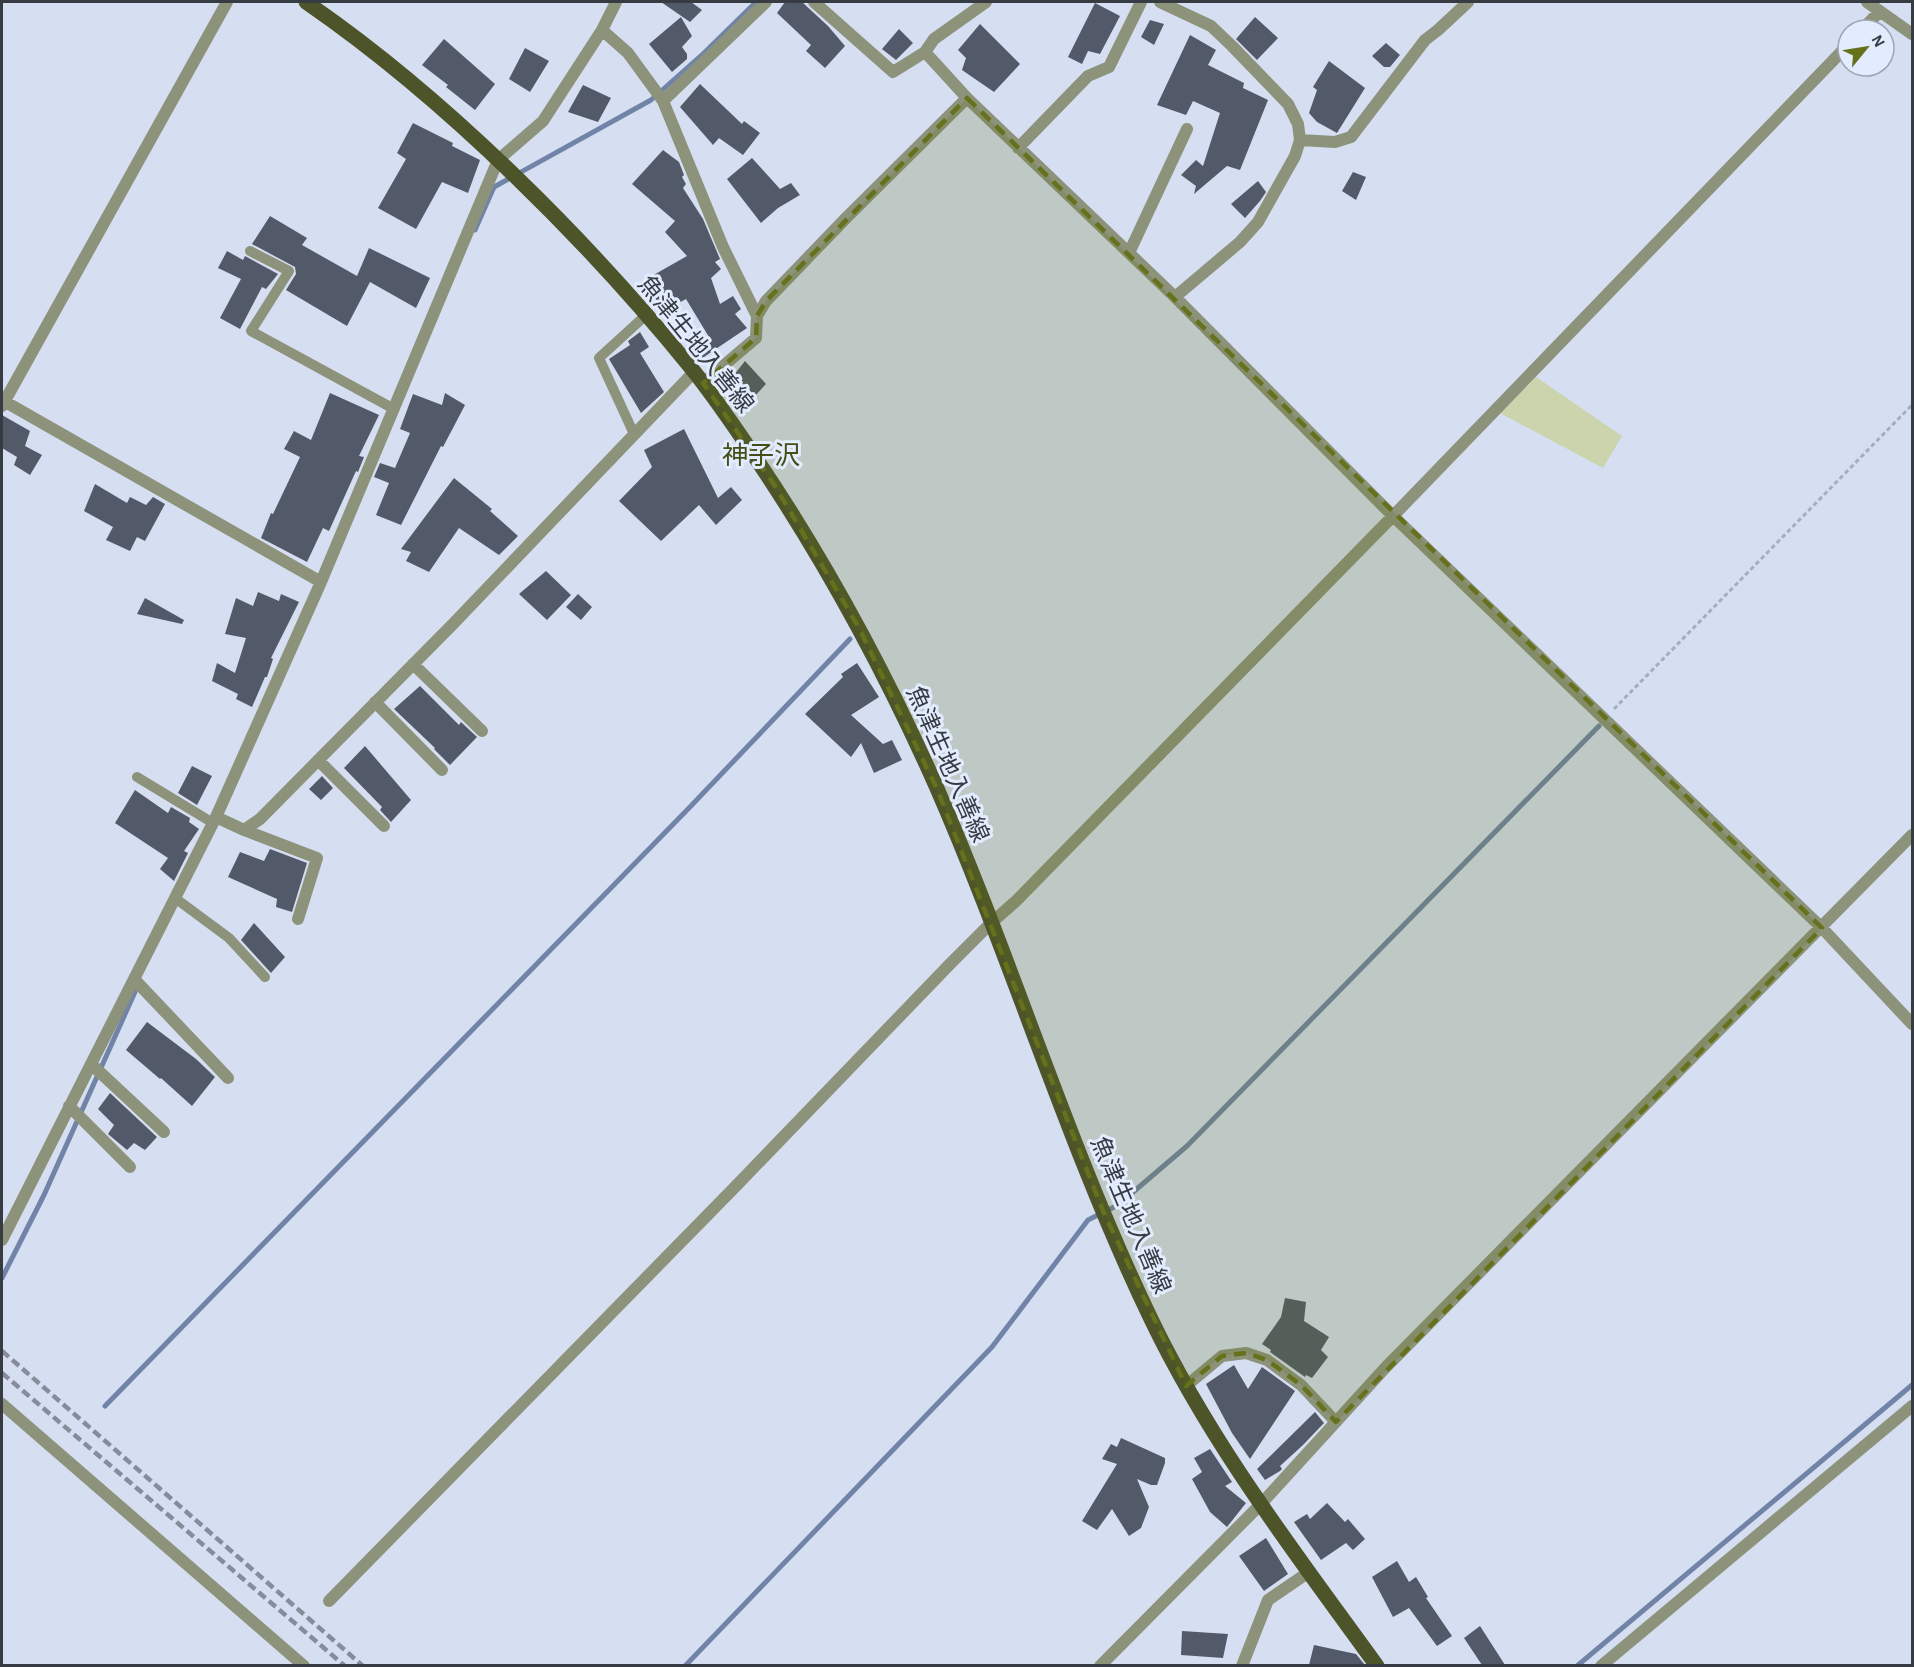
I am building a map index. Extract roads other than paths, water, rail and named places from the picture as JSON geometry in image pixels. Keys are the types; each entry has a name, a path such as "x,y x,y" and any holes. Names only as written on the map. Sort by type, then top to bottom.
{"main road":[{"name":"魚津生地入善線","path":"306,2 359,38 434,100 571,230 699,377 775,486 860,628 937,789 1102,1211 1151,1319 1186,1386 1223,1448 1377,1665"}],"street":[{"path":"227,2 2,402 321,582"},
{"path":"2,1240 214,820 321,582 498,160 543,121 602,30 616,2"},
{"path":"663,101 766,2"},
{"path":"814,2 893,72 925,52 934,39 986,2"},
{"path":"1018,148 1088,76 1109,67 1141,2"},
{"path":"1160,2 1211,26 1232,46 1288,104 1298,124 1300,140 1295,156 1258,222 1240,242 1175,297"},
{"path":"1300,140 1335,142 1351,137 1425,40 1468,2"},
{"path":"1867,2 1912,34"},
{"path":"1873,18 1880,11"},
{"path":"602,30 628,53 663,101 723,247 757,316"},
{"path":"925,52 967,98 1175,297 1393,516 1822,928 1912,1024"},
{"path":"329,1601 991,923 1016,901 1393,516 1836,57"},
{"path":"244,830 260,819 413,664 634,434 699,377 756,338 757,316 766,301 967,98"},
{"path":"1129,253 1187,129"},
{"path":"413,664 482,731"},
{"path":"375,702 442,770"},
{"path":"318,760 384,826"},
{"path":"214,820 317,858 298,919"},
{"path":"1100,1665 1261,1504 1403,1351 1912,835"},
{"path":"134,980 228,1078"},
{"path":"91,1064 164,1132"},
{"path":"69,1106 130,1167"},
{"path":"1186,1386 1222,1356 1246,1353 1267,1360 1301,1385 1336,1422"},
{"path":"2,1404 304,1665"},
{"path":"1601,1665 1912,1406"},
{"path":"1242,1665 1268,1600 1310,1572"}],"lane":[{"path":"250,251 289,271 251,331 394,409"},
{"path":"634,434 599,358 646,315"},
{"path":"137,777 214,820"},
{"path":"175,898 229,938 265,977"}],"waterway":[{"path":"475,230 494,187 651,100 704,53 756,2"},
{"path":"105,1406 689,808 850,639"},
{"path":"685,1666 992,1347 1088,1220 1118,1205 1187,1146 1599,726"},
{"path":"2,1278 44,1195 139,983"},
{"path":"1577,1666 1912,1385"}],"railway":[{"path":"2,1351 363,1666"},
{"path":"2,1373 345,1666"}],"district":[{"name":"神子沢","path":"761,455"}]}
